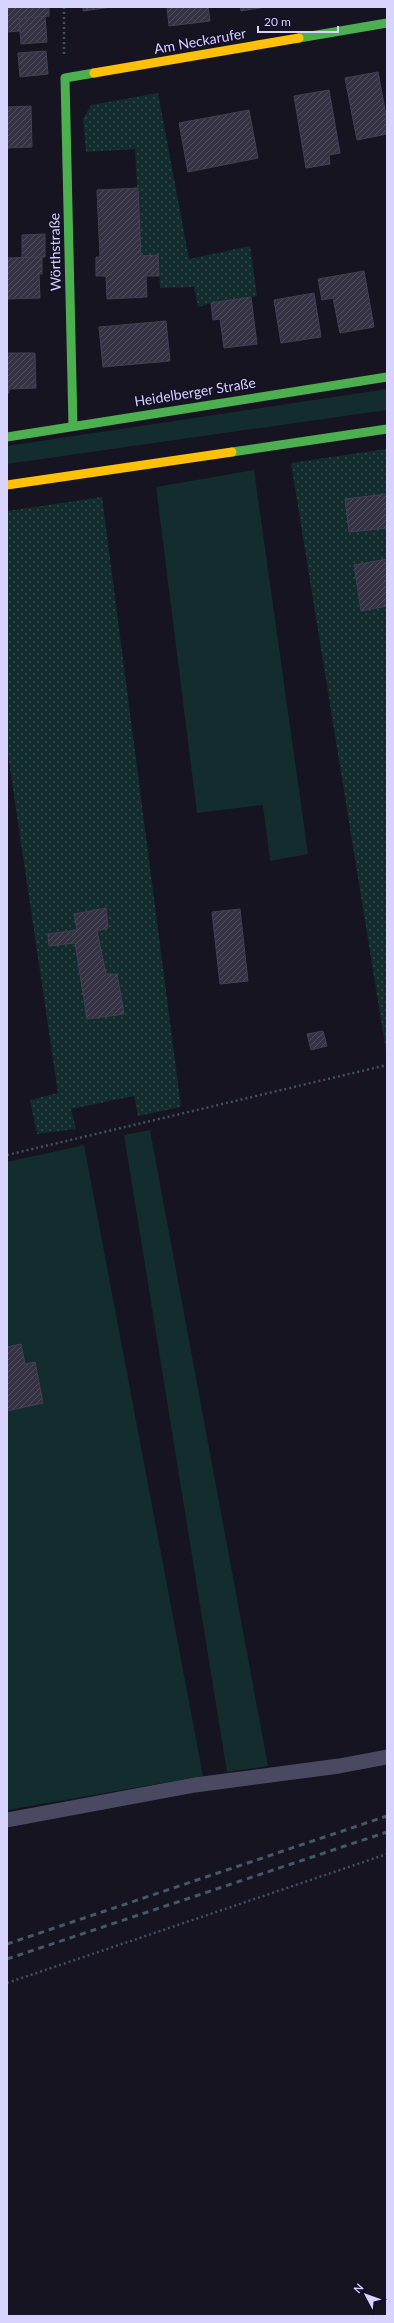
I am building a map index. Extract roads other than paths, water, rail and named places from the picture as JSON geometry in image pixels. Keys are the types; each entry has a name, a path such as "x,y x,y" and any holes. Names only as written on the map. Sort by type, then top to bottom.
{"street":[{"name":"Am Neckarufer","path":"65,78 387,23"},
{"name":"Wörthstraße","path":"65,78 73,426"},
{"name":"Heidelberger Straße","path":"7,437 387,376"},
{"path":"7,485 387,429"}],"lane":[{"path":"7,1820 195,1785 340,1766 387,1757"}],"railway":[{"path":"7,1944 387,1816"},
{"path":"7,1959 387,1832"}]}
